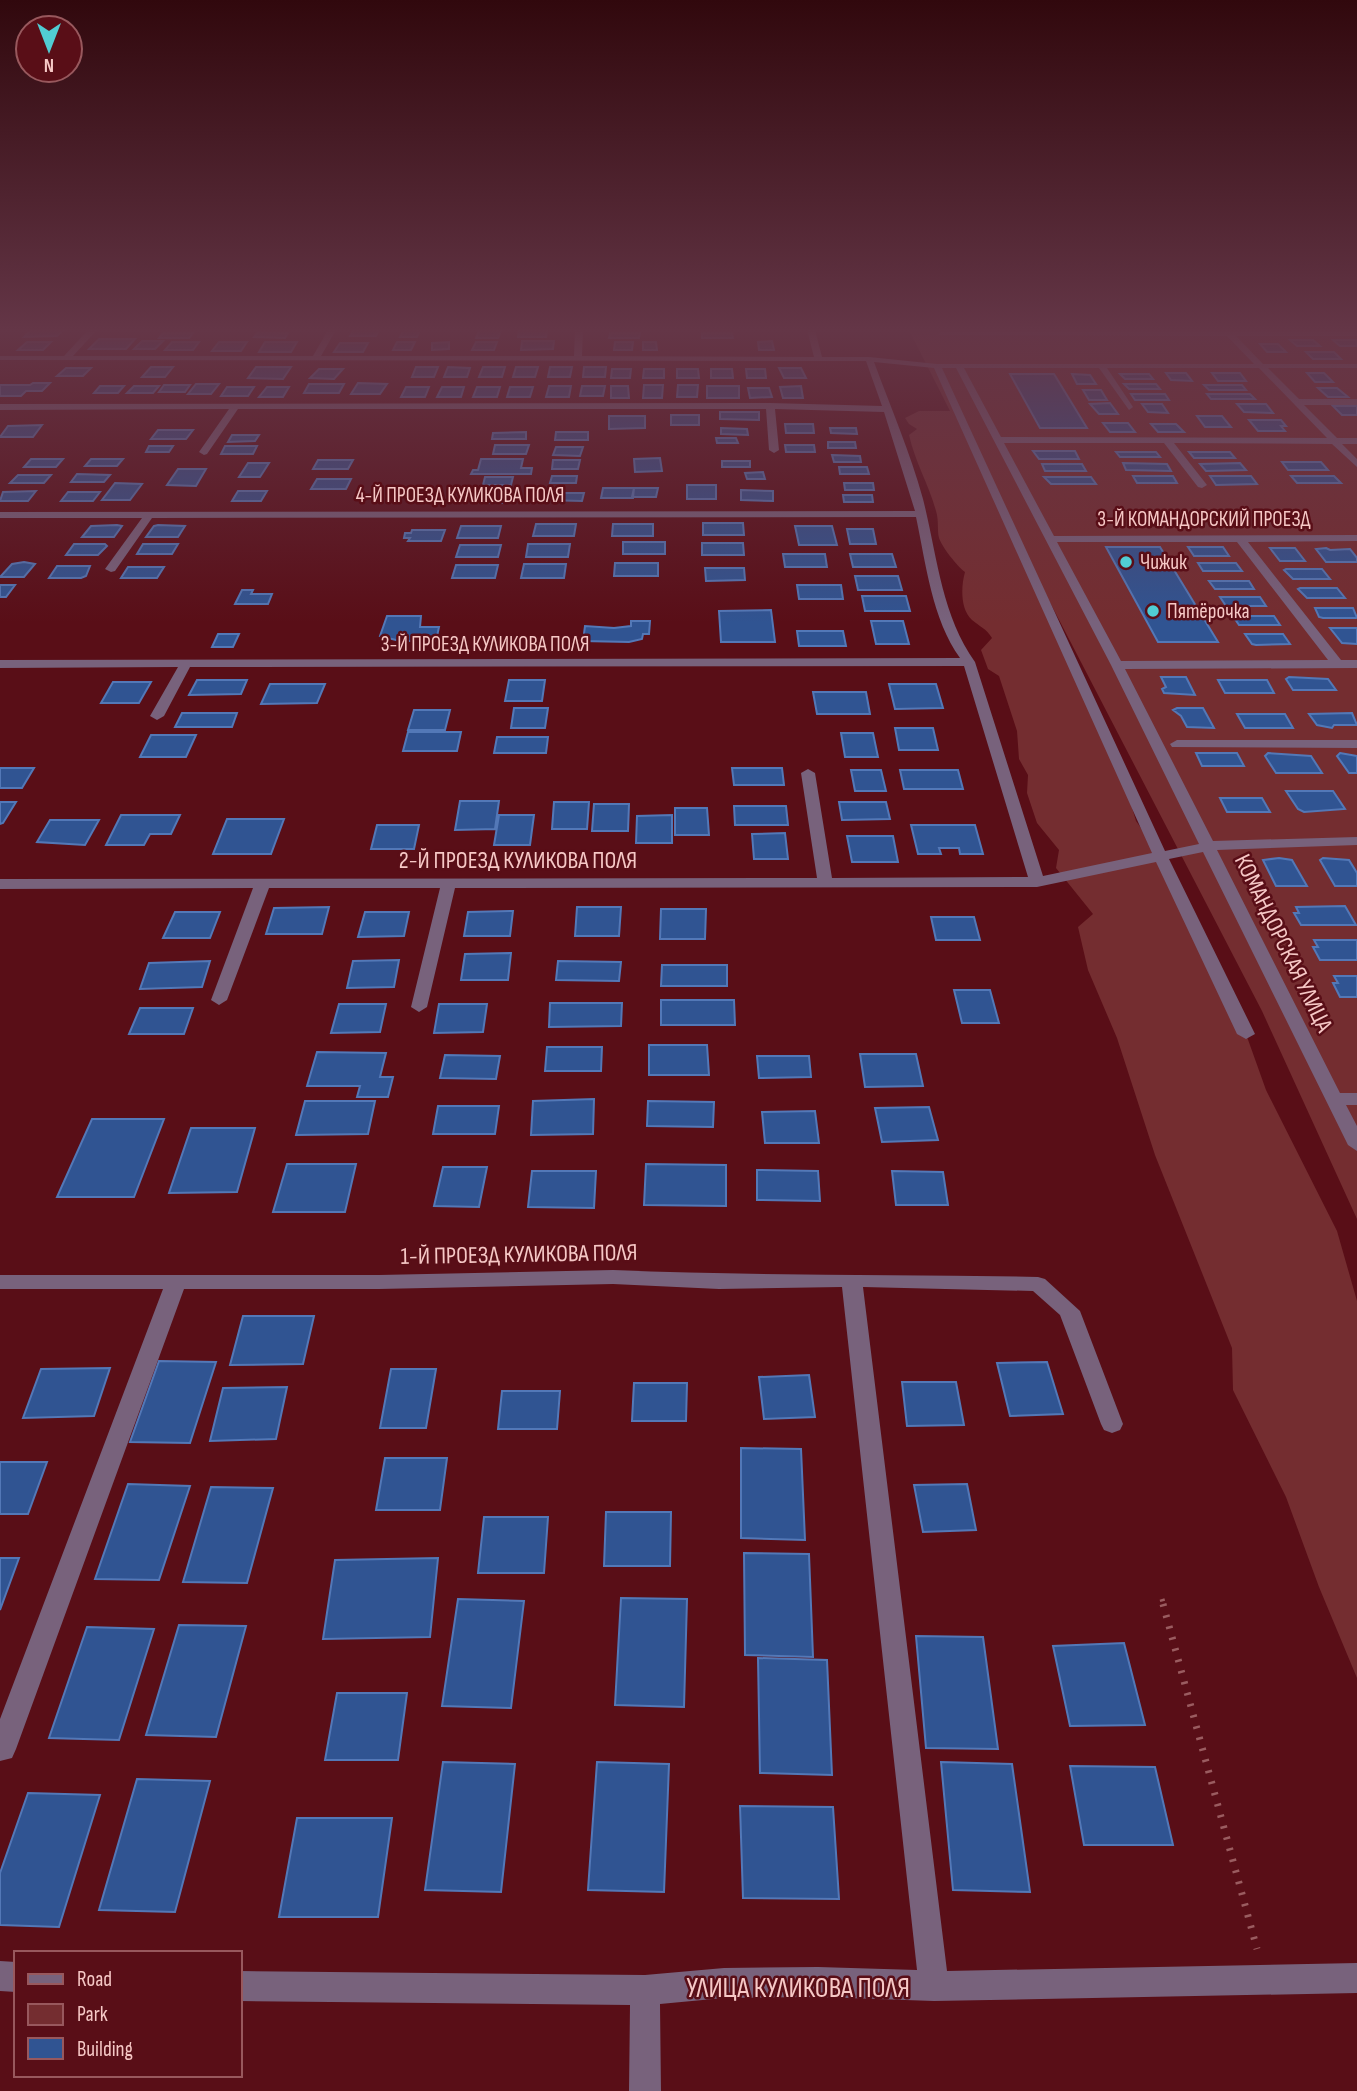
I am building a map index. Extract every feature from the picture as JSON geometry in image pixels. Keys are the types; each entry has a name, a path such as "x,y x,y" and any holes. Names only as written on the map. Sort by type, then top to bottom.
{"street":[{"path":"204,452 221,428"},
{"path":"772,428 774,450"},
{"path":"893,428 918,502 946,615 959,652 969,662 1037,883"},
{"path":"965,428 1160,855 1247,1034"},
{"name":"КОМАНДОРСКАЯ УЛИЦА","path":"992,428 1117,665 1357,1145"},
{"path":"1321,428 1357,464"},
{"path":"999,440 1357,441"},
{"path":"1168,442 1202,485"},
{"name":"4-Й ПРОЕЗД КУЛИКОВА ПОЛЯ","path":"0,515 920,514"},
{"path":"111,569 149,515"},
{"name":"3-Й КОМАНДОРСКИЙ ПРОЕЗД","path":"1051,538 1357,538"},
{"path":"1240,538 1337,664"},
{"name":"3-Й ПРОЕЗД КУЛИКОВА ПОЛЯ","path":"0,664 969,662"},
{"path":"157,716 186,664"},
{"path":"1117,665 1357,664"},
{"path":"1177,744 1357,744"},
{"path":"808,773 825,882"},
{"name":"2-Й ПРОЕЗД КУЛИКОВА ПОЛЯ","path":"0,884 1037,883 1209,846 1357,841"},
{"path":"219,1000 263,883"},
{"path":"419,1007 449,883"},
{"path":"1334,1099 1357,1099"},
{"name":"1-Й ПРОЕЗД КУЛИКОВА ПОЛЯ","path":"0,1282 379,1282 613,1277 719,1282 852,1280 1038,1284 1069,1311 1112,1424"},
{"path":"852,1280 934,1986"},
{"path":"2,1749 176,1282"},
{"name":"УЛИЦА КУЛИКОВА ПОЛЯ","path":"242,1986 645,1990 724,1983 818,1982 934,1986 1357,1978"},
{"path":"645,1990 645,2091"}],"path":[{"path":"1162,1599 1266,1980"}],"green space":[{"path":"915,428 1357,428 1357,1219 1262,1011 1028,560 1058,636 1108,728 1136,821 1160,855 1246,1034 1266,1090 1337,1231 1357,1301 1357,1678 1319,1587 1286,1497 1233,1390 1232,1348 1155,1155 1117,1038 1088,970 1078,927 1093,914 1056,868 1059,850 1037,823 1027,793 1028,775 1019,759 1017,731 999,676 988,669 981,650 992,638 965,610 962,597 965,572 950,556 939,538 936,511 909,435 917,429"}],"building":[{"path":"7,428 40,428 33,437 0,437"},
{"path":"609,428 645,428 645,428"},
{"path":"721,428 747,429 748,435 721,434"},
{"path":"785,428 813,428 814,433 786,433"},
{"path":"830,428 856,428 857,434 831,433"},
{"path":"1107,428 1132,428 1135,432 1110,432"},
{"path":"1154,428 1180,428 1184,432 1158,432"},
{"path":"1255,428 1282,428 1285,431 1258,431"},
{"path":"158,430 193,430 186,439 151,439"},
{"path":"526,432 526,439 492,439 493,433"},
{"path":"556,432 588,432 588,440 555,440"},
{"path":"232,435 259,435 255,441 228,442"},
{"path":"716,438 736,438 738,443 717,443"},
{"path":"828,442 855,442 856,448 828,448"},
{"path":"495,445 529,445 526,454 493,454"},
{"path":"785,445 814,445 815,452 786,452"},
{"path":"149,446 173,446 169,452 146,452"},
{"path":"225,446 257,446 253,454 221,454"},
{"path":"556,447 583,447 580,456 553,455"},
{"path":"1033,451 1075,451 1079,459 1039,459"},
{"path":"1116,452 1156,452 1160,457 1120,457"},
{"path":"1189,452 1230,452 1235,458 1194,458"},
{"path":"832,455 860,456 861,462 834,462"},
{"path":"660,458 662,471 635,472 634,459"},
{"path":"31,459 63,459 56,467 24,467"},
{"path":"91,459 123,459 117,466 85,466"},
{"path":"481,459 523,459 521,468 532,468 531,474 471,474 473,470 478,470"},
{"path":"318,460 353,460 348,469 313,469"},
{"path":"553,460 580,460 578,469 552,469"},
{"path":"722,461 750,461 750,467 722,467"},
{"path":"1282,462 1321,462 1328,470 1288,470"},
{"path":"248,463 269,463 260,477 239,477"},
{"path":"1123,463 1167,464 1171,471 1126,470"},
{"path":"1240,463 1246,470 1206,471 1200,464"},
{"path":"1042,464 1082,464 1086,471 1045,471"},
{"path":"839,467 867,467 869,474 840,474"},
{"path":"178,469 206,469 196,486 167,485"},
{"path":"763,472 765,479 747,479 745,473"},
{"path":"77,474 110,475 104,482 71,482"},
{"path":"18,475 51,475 44,483 10,483"},
{"path":"552,476 577,476 576,483 550,483"},
{"path":"1133,476 1173,476 1177,483 1137,483"},
{"path":"1210,476 1251,476 1257,484 1216,485"},
{"path":"1291,476 1334,476 1341,483 1297,483"},
{"path":"485,477 513,477 511,485 483,485"},
{"path":"1044,477 1091,477 1096,484 1051,484"},
{"path":"317,479 351,479 346,489 311,489"},
{"path":"115,483 142,484 130,500 102,500"},
{"path":"844,483 873,483 874,490 845,490"},
{"path":"687,485 716,485 716,499 687,499"},
{"path":"603,488 634,488 633,498 601,498"},
{"path":"634,488 658,488 656,497 632,497"},
{"path":"741,490 773,491 773,501 741,500"},
{"path":"36,491 28,501 0,501 3,492"},
{"path":"238,491 267,491 261,501 232,501"},
{"path":"68,492 100,492 93,501 61,501"},
{"path":"482,492 509,492 505,503 477,502"},
{"path":"545,493 584,493 582,501 543,500"},
{"path":"843,495 872,495 873,502 844,502"},
{"path":"703,523 743,523 744,535 703,535"},
{"path":"536,524 576,524 574,536 533,536"},
{"path":"613,524 653,524 653,536 612,536"},
{"path":"91,526 122,526 114,537 82,537"},
{"path":"154,526 185,526 178,537 146,537"},
{"path":"461,526 501,526 498,538 457,538"},
{"path":"795,526 832,526 837,545 799,545"},
{"path":"847,529 873,529 876,544 850,544"},
{"path":"412,530 445,530 441,541 408,541 410,538 404,538 405,533 411,533"},
{"path":"623,542 665,542 665,554 623,554"},
{"path":"702,543 743,543 744,555 702,555"},
{"path":"74,544 107,546 98,555 66,555"},
{"path":"143,544 178,544 172,554 137,554"},
{"path":"528,544 570,544 568,557 526,557"},
{"path":"460,545 501,545 498,557 456,557"},
{"path":"1106,547 1160,547 1218,642 1158,642"},
{"path":"1188,547 1223,547 1229,556 1194,556"},
{"path":"1270,548 1295,548 1305,561 1280,561"},
{"path":"1316,549 1350,549 1357,562 1326,562"},
{"path":"783,554 825,554 827,567 785,567"},
{"path":"850,554 892,554 896,567 853,567"},
{"path":"615,563 658,563 658,576 614,576"},
{"path":"1198,563 1236,563 1242,571 1203,571"},
{"path":"12,564 35,564 24,577 0,577"},
{"path":"524,564 566,564 564,578 521,578"},
{"path":"456,565 498,565 495,578 452,578"},
{"path":"57,566 90,566 86,576 81,578 49,578"},
{"path":"128,567 164,567 157,578 121,578"},
{"path":"705,568 744,568 745,580 706,581"},
{"path":"1322,569 1330,579 1293,579 1284,570"},
{"path":"855,576 898,576 902,590 858,590"},
{"path":"1209,581 1249,581 1254,589 1215,589"},
{"path":"0,585 15,585 6,597 0,597"},
{"path":"797,585 841,585 843,599 799,599"},
{"path":"1337,588 1345,598 1307,598 1298,589"},
{"path":"242,590 253,590 251,594 272,594 268,604 235,604"},
{"path":"862,596 906,596 910,611 865,611"},
{"path":"1220,597 1260,597 1266,606 1226,606"},
{"path":"1315,608 1353,608 1357,618 1323,618 1319,617"},
{"path":"771,610 775,642 721,642 719,611"},
{"path":"387,616 421,616 420,627 439,627 436,641 400,641 380,636"},
{"path":"1233,616 1274,616 1280,625 1239,625"},
{"path":"631,621 650,621 649,634 643,634 642,639 629,642 583,641 585,626 614,628 631,626"},
{"path":"871,621 903,621 909,644 876,644"},
{"path":"1330,628 1357,628 1357,644 1342,643"},
{"path":"797,631 843,631 846,646 799,646"},
{"path":"218,634 239,634 233,647 212,647"},
{"path":"1245,634 1283,634 1290,644 1256,645 1252,644"},
{"path":"1161,677 1186,677 1195,695 1164,693 1162,689 1166,687"},
{"path":"1286,679 1328,679 1336,690 1293,690"},
{"path":"197,680 247,680 241,694 189,695"},
{"path":"509,680 545,680 542,701 505,701"},
{"path":"1218,680 1267,680 1274,693 1225,693"},
{"path":"113,682 151,682 139,703 101,703"},
{"path":"270,684 325,684 317,703 261,704"},
{"path":"889,684 936,684 943,708 895,709"},
{"path":"813,692 866,692 870,714 817,714"},
{"path":"514,708 548,708 545,728 511,728"},
{"path":"1203,708 1214,728 1187,727 1181,716 1173,710"},
{"path":"414,710 450,710 445,730 408,730"},
{"path":"182,713 237,713 232,727 175,727"},
{"path":"1352,713 1357,725 1334,725 1332,728 1317,725 1309,714"},
{"path":"1237,714 1285,714 1293,728 1245,728"},
{"path":"895,728 933,728 938,750 899,750"},
{"path":"408,732 461,732 457,751 403,751"},
{"path":"841,733 873,733 878,757 845,757"},
{"path":"151,735 196,735 186,757 140,757"},
{"path":"497,737 548,737 546,753 494,753"},
{"path":"1196,753 1237,753 1244,766 1202,766"},
{"path":"1268,753 1311,756 1322,773 1276,773 1265,756"},
{"path":"1340,753 1357,756 1357,773 1349,773 1337,756"},
{"path":"0,768 34,768 22,788 0,788"},
{"path":"732,768 782,768 784,785 734,785"},
{"path":"851,770 881,770 886,791 855,791"},
{"path":"900,770 958,770 963,789 904,789"},
{"path":"1286,791 1333,791 1345,809 1304,812 1298,809"},
{"path":"1220,798 1262,798 1270,812 1227,812"},
{"path":"460,801 499,801 495,829 455,830"},
{"path":"0,802 16,802 0,824"},
{"path":"554,802 589,802 587,829 552,829"},
{"path":"839,802 886,802 890,819 842,820"},
{"path":"594,804 629,804 628,831 592,831"},
{"path":"734,806 786,806 788,825 735,825"},
{"path":"675,808 707,808 709,835 675,835"},
{"path":"121,815 180,815 171,834 150,834 144,845 106,845"},
{"path":"499,815 534,815 530,845 494,845"},
{"path":"672,815 672,843 636,843 637,816"},
{"path":"227,819 284,819 271,854 213,854"},
{"path":"50,820 99,820 85,845 37,842"},
{"path":"377,825 419,825 414,849 371,849"},
{"path":"911,825 975,825 983,854 960,854 959,848 939,848 941,854 918,854"},
{"path":"785,833 788,859 754,859 752,834"},
{"path":"847,836 893,836 898,862 852,862"},
{"path":"1263,860 1292,860 1307,886 1276,886"},
{"path":"1320,860 1349,860 1357,873 1357,886 1335,886"},
{"path":"1345,906 1356,925 1301,925 1294,913 1299,913 1296,907"},
{"path":"329,907 322,934 266,934 274,908"},
{"path":"577,907 621,907 619,936 575,936"},
{"path":"661,909 706,909 705,939 660,939"},
{"path":"513,911 510,936 464,936 468,912"},
{"path":"175,912 220,912 210,938 163,938"},
{"path":"365,912 409,912 404,936 358,937"},
{"path":"931,917 974,917 980,940 936,940"},
{"path":"1314,940 1357,940 1357,960 1320,960 1313,947 1318,947"},
{"path":"511,953 508,980 461,980 465,954"},
{"path":"399,960 394,987 347,988 353,961"},
{"path":"210,961 202,987 140,989 149,963"},
{"path":"558,961 621,962 619,981 556,980"},
{"path":"662,965 727,965 727,986 661,986"},
{"path":"1334,976 1357,976 1357,997 1340,997 1333,983 1338,983"},
{"path":"954,990 990,990 999,1023 962,1023"},
{"path":"661,1000 734,1000 735,1025 661,1025"},
{"path":"550,1003 622,1003 621,1026 549,1027"},
{"path":"339,1004 386,1004 380,1032 331,1033"},
{"path":"439,1004 487,1004 483,1032 434,1033"},
{"path":"140,1008 193,1008 184,1034 129,1034"},
{"path":"649,1045 707,1045 709,1075 649,1075"},
{"path":"547,1047 602,1047 601,1071 545,1071"},
{"path":"317,1052 386,1053 380,1077 393,1077 388,1097 357,1097 360,1086 307,1086"},
{"path":"860,1054 916,1054 923,1086 865,1087"},
{"path":"445,1055 500,1056 496,1079 440,1078"},
{"path":"757,1056 809,1056 811,1077 759,1078"},
{"path":"594,1099 593,1134 531,1135 533,1101"},
{"path":"305,1101 375,1101 368,1134 296,1135"},
{"path":"648,1101 714,1102 713,1127 647,1126"},
{"path":"438,1106 499,1106 495,1134 433,1134"},
{"path":"929,1107 938,1140 882,1142 875,1108"},
{"path":"815,1111 819,1143 765,1143 762,1112"},
{"path":"92,1119 164,1119 134,1197 57,1197"},
{"path":"191,1128 255,1128 237,1192 169,1193"},
{"path":"287,1164 356,1164 345,1212 273,1212"},
{"path":"646,1164 726,1165 726,1206 644,1205"},
{"path":"443,1167 487,1167 479,1207 434,1206"},
{"path":"757,1170 818,1171 820,1201 757,1200"},
{"path":"532,1171 596,1171 594,1208 528,1207"},
{"path":"892,1171 943,1172 948,1205 896,1205"},
{"path":"243,1316 314,1316 303,1364 230,1365"},
{"path":"159,1361 216,1362 190,1443 130,1442"},
{"path":"1047,1362 1063,1414 1010,1416 997,1363"},
{"path":"110,1368 94,1416 23,1418 41,1369"},
{"path":"391,1369 436,1369 426,1428 380,1428"},
{"path":"809,1375 815,1417 764,1419 759,1377"},
{"path":"902,1382 956,1382 964,1425 907,1426"},
{"path":"634,1383 687,1383 686,1421 632,1421"},
{"path":"287,1387 276,1439 210,1441 223,1388"},
{"path":"502,1391 560,1391 557,1429 498,1429"},
{"path":"741,1448 801,1449 805,1540 741,1538"},
{"path":"385,1458 447,1458 440,1510 376,1510"},
{"path":"0,1462 47,1462 28,1514 0,1514"},
{"path":"128,1484 190,1486 159,1580 95,1579"},
{"path":"967,1484 976,1530 923,1532 914,1485"},
{"path":"211,1487 273,1488 247,1583 183,1582"},
{"path":"606,1512 671,1512 670,1566 604,1566"},
{"path":"484,1517 548,1517 544,1573 478,1573"},
{"path":"744,1553 809,1554 813,1657 745,1655"},
{"path":"0,1558 19,1558 0,1610"},
{"path":"438,1558 430,1637 323,1639 335,1560"},
{"path":"621,1598 687,1599 684,1707 615,1705"},
{"path":"458,1599 524,1601 511,1708 442,1706"},
{"path":"179,1625 246,1626 216,1737 146,1735"},
{"path":"87,1627 154,1629 119,1740 49,1738"},
{"path":"916,1636 983,1637 998,1749 926,1748"},
{"path":"1124,1643 1145,1725 1070,1726 1053,1646"},
{"path":"758,1658 827,1660 832,1775 760,1773"},
{"path":"337,1693 407,1693 398,1760 325,1760"},
{"path":"443,1762 515,1764 501,1892 425,1890"},
{"path":"597,1762 669,1764 664,1892 588,1890"},
{"path":"941,1762 1012,1764 1030,1892 953,1890"},
{"path":"1070,1766 1155,1767 1173,1845 1084,1845"},
{"path":"137,1779 210,1781 175,1912 99,1910"},
{"path":"28,1793 100,1795 59,1927 0,1925 0,1873"},
{"path":"740,1806 833,1807 839,1899 743,1898"},
{"path":"297,1818 392,1818 378,1917 279,1917"}],"place":[{"name":"Чижик","path":"1126,562"},
{"name":"Пятёрочка","path":"1153,611"}]}
